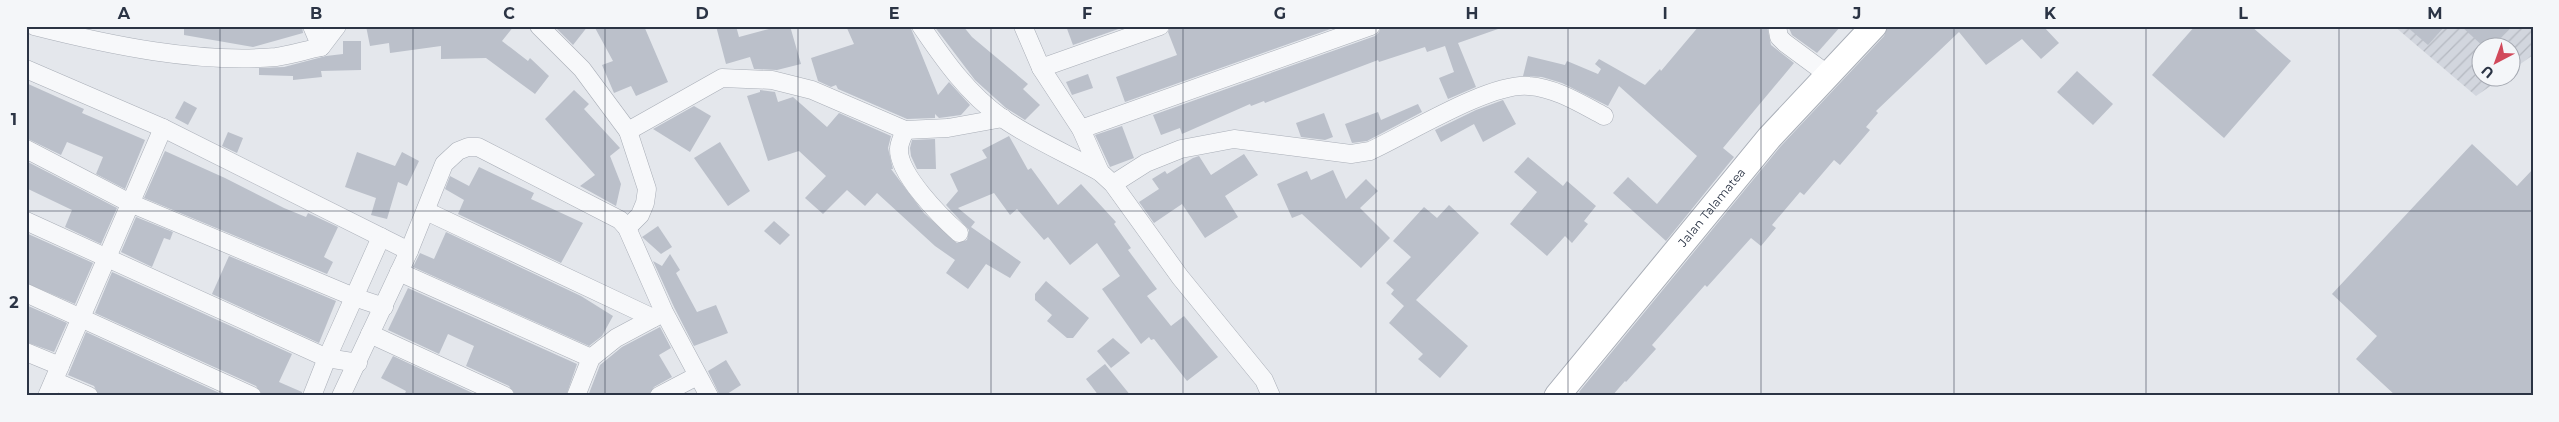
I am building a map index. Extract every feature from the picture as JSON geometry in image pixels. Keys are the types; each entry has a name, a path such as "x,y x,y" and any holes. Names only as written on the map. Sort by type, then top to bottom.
{"street":[{"path":"34,26 160,51 226,58 277,57 321,47 336,26"},
{"path":"312,26 321,47"},
{"path":"539,26 582,69 628,131 647,188 645,203 640,215 627,228"},
{"path":"921,26 944,60 972,93 1002,118 1100,172 1113,184 1180,277 1264,380 1272,396"},
{"path":"1023,26 1041,68 1081,129 1100,172"},
{"path":"1041,68 1160,26"},
{"path":"1081,129 1371,26"},
{"path":"1776,26 1779,37 1785,43 1827,74"},
{"name":"Jalan Talamatea","path":"1557,396 1769,138 1874,26"},
{"path":"26,69 163,128 409,251"},
{"path":"628,131 722,78 772,80 812,90 905,130 948,128 1002,118"},
{"path":"1113,184 1146,162 1180,149 1209,142 1234,139 1351,154 1370,151 1477,98 1512,85 1531,86 1563,95 1604,116"},
{"path":"54,381 163,128"},
{"path":"905,130 899,150 903,166 933,209 959,234"},
{"path":"348,394 370,334 409,251 444,164 458,151 468,147 478,147 614,216 627,228 659,315 709,396"},
{"path":"26,149 130,203 354,297 384,307"},
{"path":"426,211 659,315"},
{"path":"26,221 327,358 358,363"},
{"path":"312,396 381,236"},
{"path":"399,272 591,358"},
{"path":"26,294 252,396"},
{"path":"576,396 591,358 616,338 659,315"},
{"path":"370,334 496,394"},
{"path":"26,352 54,381 89,396"},
{"path":"659,396 697,376"}],"shaded area":[{"path":"2394,26 2533,26 2533,55 2522,63 2522,38 2472,38 2472,88 2488,88 2476,96"}],"building":[{"path":"184,26 302,26 303,33 253,47 184,35"},
{"path":"366,26 514,26 502,41 528,61 530,58 549,76 535,94 486,58 441,59 441,46 390,53 389,43 370,46"},
{"path":"554,26 588,26 573,45"},
{"path":"594,26 644,26 668,82 636,96 631,86 614,93 602,65 613,61"},
{"path":"716,26 736,26 739,37 769,29 768,26 790,26 801,64 777,70 754,69 750,57 726,64"},
{"path":"846,26 910,26 938,95 949,82 970,105 961,115 939,118 935,114 935,118 907,119 838,89 836,85 831,87 818,81 811,58 854,44"},
{"path":"934,26 963,26 972,37 1028,84 1023,89 1040,105 1025,120 1006,108 975,80"},
{"path":"1066,26 1127,26 1073,45"},
{"path":"1170,26 1339,26 1125,102 1116,77 1177,55 1168,32"},
{"path":"1381,26 1497,26 1498,29 1458,43 1476,87 1448,99 1439,78 1454,72 1445,46 1427,52 1425,47 1379,62 1378,60 1265,103 1264,101 1251,106 1250,104 1182,134 1180,128 1161,135 1153,115 1375,36"},
{"path":"1699,26 1767,26 1771,45 1794,63 1723,148 1734,157 1666,241 1613,193 1628,177 1657,204 1697,156 1619,86 1608,106 1562,83 1542,77 1523,76 1528,56 1565,65 1567,61 1598,74 1601,69 1595,64 1599,59 1645,85 1660,69 1661,71"},
{"path":"1788,26 1841,26 1817,53 1792,35"},
{"path":"1888,26 2043,26 2059,43 2041,59 2022,39 1986,65 1959,32 1876,111 1878,113 1866,127 1870,130 1840,165 1834,160 1804,195 1800,192 1772,225 1776,228 1761,246 1751,238 1707,287 1705,285 1652,345 1656,349 1612,396 1583,396 1579,392 1780,147 1884,36"},
{"path":"2195,26 2251,26 2291,61 2224,138 2152,75"},
{"path":"2406,26 2445,26 2428,45"},
{"path":"2461,26 2511,26 2501,38 2474,38"},
{"path":"343,41 361,41 361,70 321,71 322,77 293,80 293,76 259,75 259,68 284,67 326,56 343,54"},
{"path":"2077,71 2113,104 2093,125 2057,92"},
{"path":"1088,74 1093,88 1072,95 1066,82"},
{"path":"26,83 84,109 82,113 145,140 125,189 96,174 103,157 67,142 61,155 26,138"},
{"path":"574,90 589,104 584,109 620,148 610,156 621,184 616,206 580,186 595,175 545,119"},
{"path":"760,90 775,92 778,102 793,97 827,127 839,113 891,136 888,148 893,169 891,169 924,213 957,243 967,240 969,230 946,205 958,191 950,174 987,158 982,150 1009,136 1028,170 1031,168 1058,205 1081,184 1116,222 1114,224 1131,248 1128,250 1157,289 1147,296 1171,326 1184,316 1218,357 1187,381 1154,339 1151,340 1149,337 1141,344 1102,289 1120,276 1097,243 1070,265 1048,237 1044,240 1017,209 1010,215 994,193 958,208 975,222 971,227 1021,262 1010,278 986,264 968,289 946,273 955,260 935,246 877,193 865,206 847,190 823,214 805,198 826,176 799,151 768,161 747,96 760,92"},
{"path":"1503,100 1516,124 1483,142 1474,124 1441,142 1435,130 1476,110"},
{"path":"184,101 197,108 188,125 175,118"},
{"path":"1418,104 1422,112 1367,141 1352,143 1345,124 1378,112 1381,120"},
{"path":"694,106 711,116 690,152 653,129"},
{"path":"1324,113 1333,137 1325,140 1301,137 1296,123"},
{"path":"1122,126 1134,158 1110,167 1095,135"},
{"path":"228,132 243,138 237,153 222,146"},
{"path":"935,139 936,169 917,169 911,156 912,140"},
{"path":"720,142 750,191 728,206 694,158"},
{"path":"2472,144 2517,186 2533,169 2533,396 2396,396 2356,359 2377,336 2332,294"},
{"path":"165,151 225,178 284,208 306,217 308,213 338,227 324,257 333,262 327,274 144,198"},
{"path":"357,152 395,166 402,152 419,161 407,186 398,182 387,219 371,215 376,198 345,187"},
{"path":"1244,154 1258,175 1225,196 1238,217 1205,238 1182,204 1154,223 1139,202 1159,189 1152,179 1165,171 1167,174 1193,158 1199,156 1211,175"},
{"path":"1528,157 1563,186 1567,181 1596,206 1584,221 1588,224 1572,243 1565,236 1547,256 1510,224 1537,192 1514,172"},
{"path":"26,161 117,208 101,244 65,227 72,210 26,188"},
{"path":"479,167 534,193 531,199 583,223 561,263 458,214 464,200 445,189 450,176 469,186"},
{"path":"1333,170 1346,199 1366,179 1378,191 1360,208 1390,238 1361,268 1302,214 1292,218 1277,184 1307,171 1311,180"},
{"path":"1449,205 1479,233 1416,300 1468,346 1440,378 1418,359 1423,354 1389,323 1404,306 1391,294 1394,290 1386,283 1411,257 1393,241 1424,207 1437,218"},
{"path":"136,217 173,232 170,240 164,238 152,267 121,252"},
{"path":"774,221 790,235 780,245 764,231"},
{"path":"658,226 672,247 661,254 642,237"},
{"path":"446,232 581,296 613,316 602,336 589,346 413,267 420,253 434,259"},
{"path":"26,233 93,263 75,304 26,283"},
{"path":"670,254 680,270 676,273 697,312 716,305 728,333 694,346 653,261 662,266"},
{"path":"229,256 336,301 319,343 212,294"},
{"path":"112,272 292,354 279,382 302,392 302,396 263,396 256,386 95,313"},
{"path":"1046,281 1089,318 1073,338 1067,338 1047,321 1052,315 1035,300 1035,294"},
{"path":"408,288 577,364 566,396 516,396 509,386 466,366 474,346 448,334 439,354 388,330"},
{"path":"26,305 67,323 54,352 26,342"},
{"path":"660,327 671,348 659,355 672,377 654,387 648,396 588,396 600,365 622,347"},
{"path":"86,332 226,396 99,396 94,386 68,375"},
{"path":"1113,338 1130,353 1111,368 1097,351"},
{"path":"393,356 479,396 404,396 406,391 381,378"},
{"path":"726,360 741,385 724,396 720,396 708,371"},
{"path":"1105,364 1131,396 1099,396 1086,379"}]}
